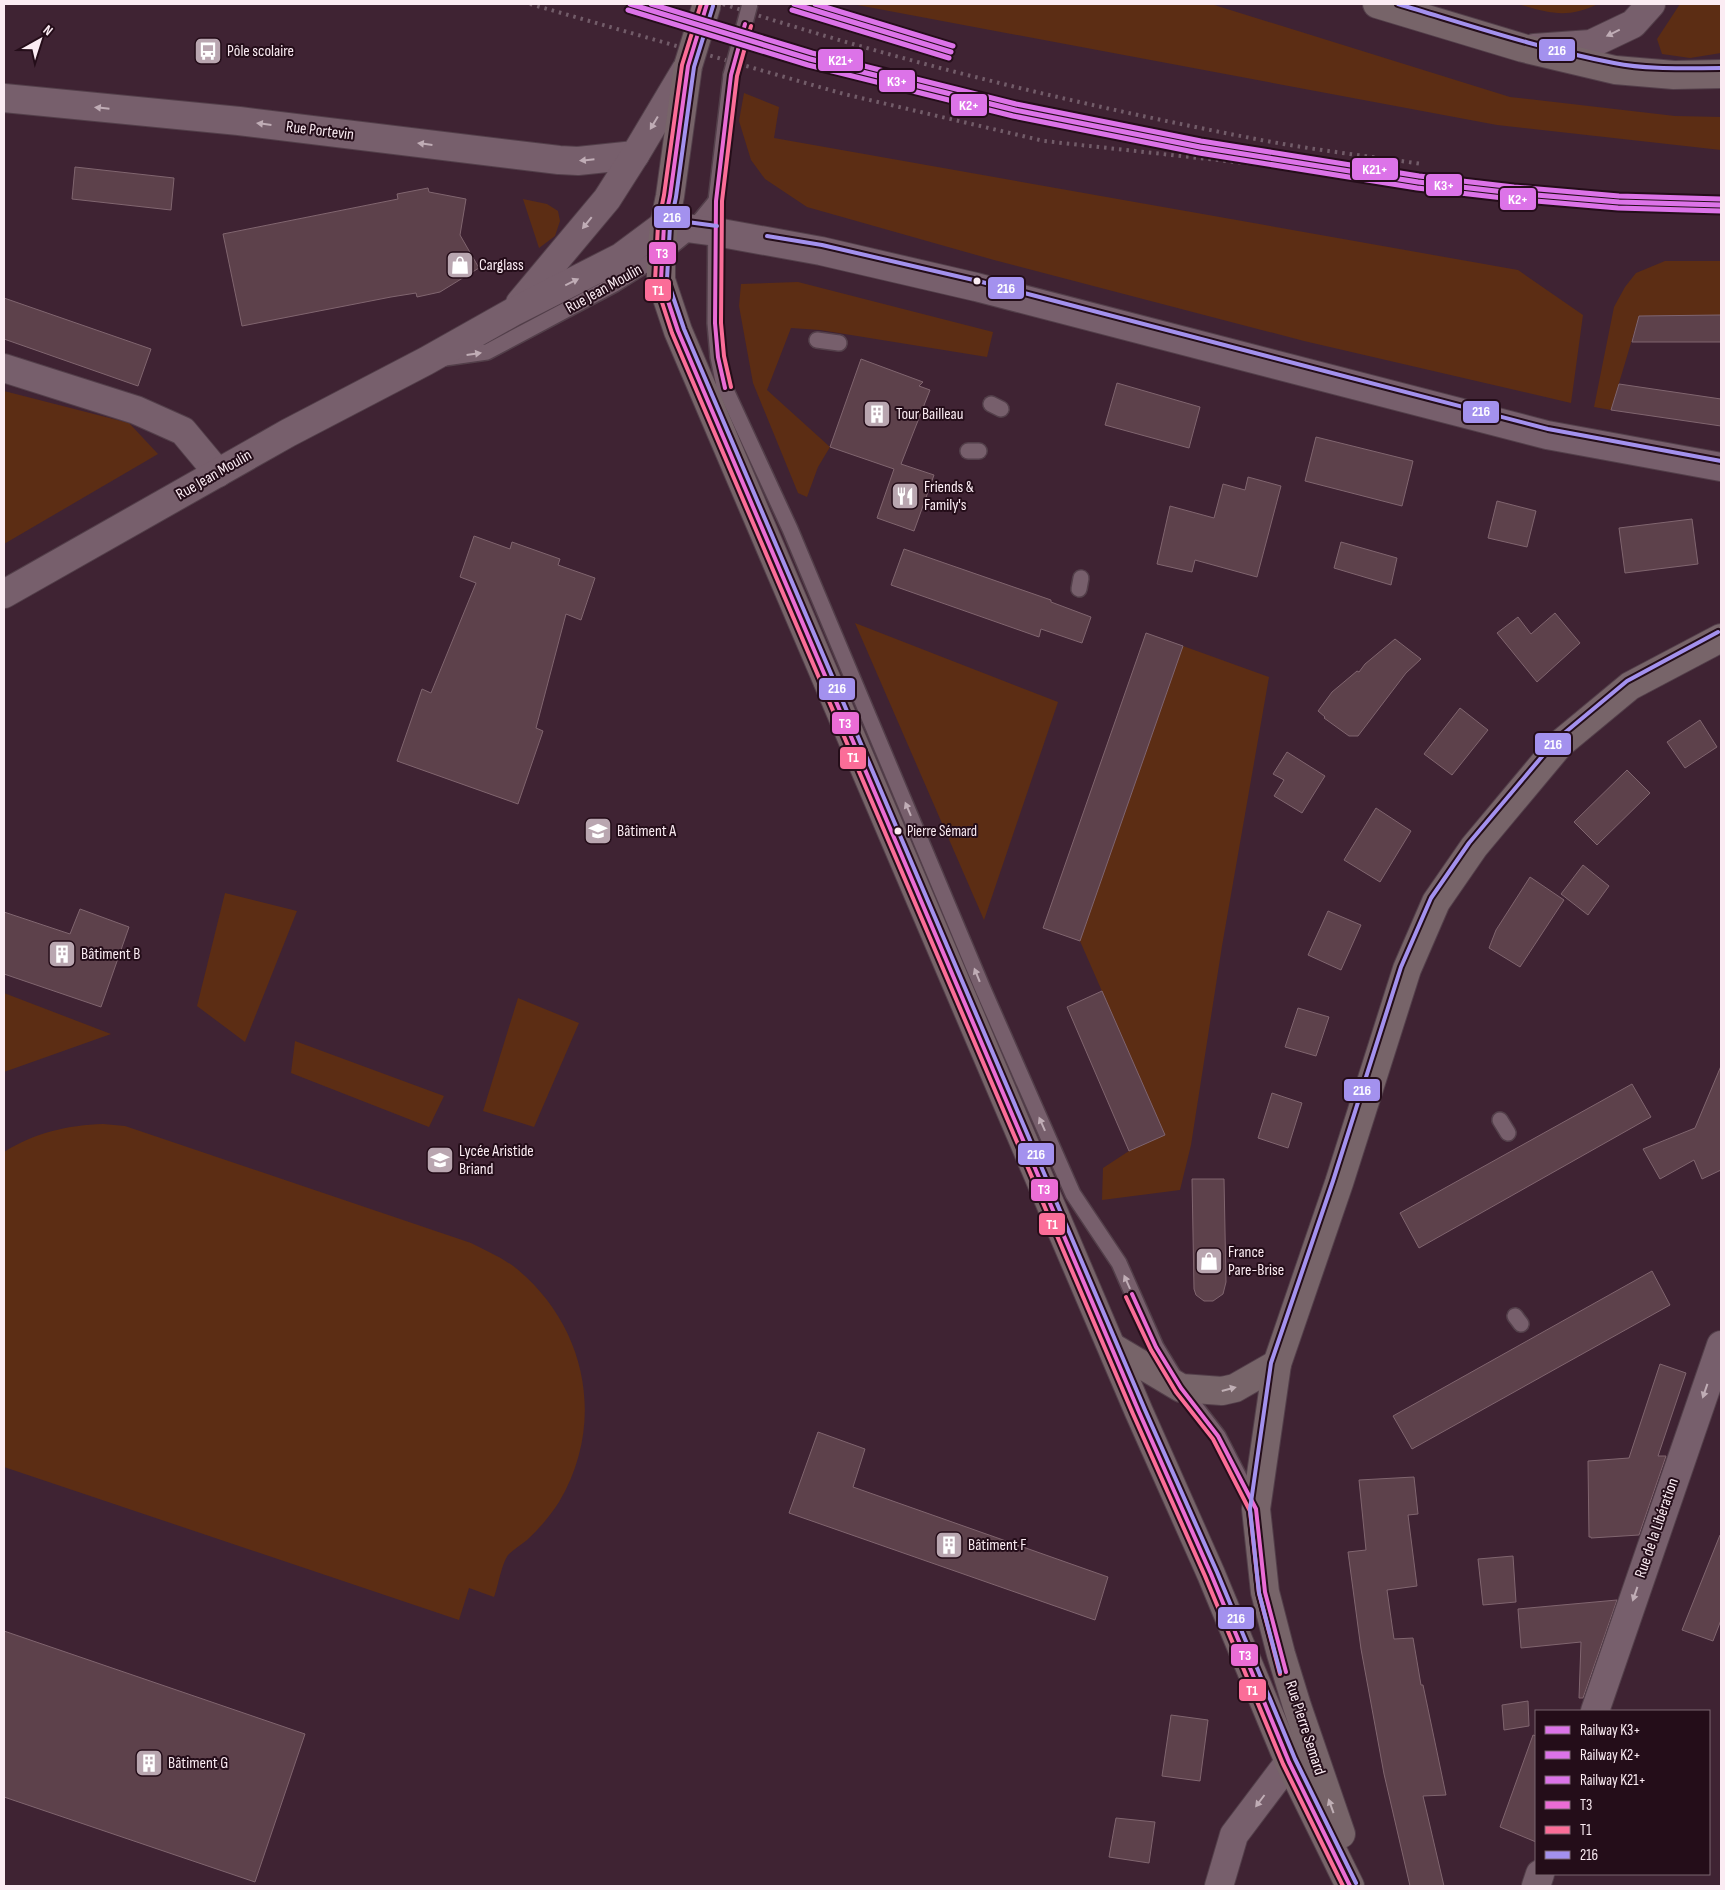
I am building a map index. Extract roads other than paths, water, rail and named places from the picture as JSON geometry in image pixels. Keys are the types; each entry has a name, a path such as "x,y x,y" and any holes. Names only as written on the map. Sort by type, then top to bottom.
{"main road":[{"name":"Rue Pierre Semard","path":"707,4 688,66 664,225 647,264 678,331 1112,1348 1211,1574 1289,1762 1350,1886"},
{"path":"1378,4 1523,48 1615,70 1674,75 1721,74"},
{"path":"1523,48 1591,44 1632,24 1651,4"},
{"name":"Rue Jean Moulin","path":"513,312 606,199 635,155 688,66"},
{"name":"Rue Portevin","path":"4,98 239,121 559,160 578,161 635,155"},
{"name":"Rue Jean Moulin","path":"4,594 288,433 426,361 513,312 647,264 664,225"},
{"path":"664,225 821,251 976,287 1547,435 1721,467"},
{"path":"4,368 136,410 182,431 218,473"},
{"name":"Rue Pierre Semard","path":"1354,1886 1341,1833 1300,1715 1281,1654 1265,1592 1256,1509 1276,1364 1339,1183 1407,969 1436,902 1474,847 1560,744 1630,686 1721,638"},
{"name":"Rue de la Libération","path":"1595,1710 1721,1345"},
{"path":"1112,1348 1181,1388 1222,1391 1235,1388 1276,1364"},
{"path":"1219,1886 1234,1834 1289,1762"}],"lane":[{"path":"750,4 731,75 716,201 705,231 718,357 724,386 790,529 983,989 1073,1194 1118,1263 1156,1347 1181,1388 1218,1436 1256,1509"},
{"name":"Rue Jean Moulin","path":"426,361 487,352 615,284 705,231 716,201"},
{"path":"817,340 839,344"},
{"path":"1500,1120 1508,1133"}],"railway":[{"path":"530,4 844,94 1044,141 1418,182"},
{"path":"723,4 856,45 1057,97 1261,140 1422,164"}],"rail line":[{"name":"K3+","path":"630,4 810,59 1015,110 1200,147 1418,182 1513,193 1619,202 1721,205"},
{"name":"K21+","path":"651,4 812,53 1016,104 1201,141 1419,176 1514,187 1619,196 1721,199"},
{"name":"K3+","path":"794,4 951,52"},
{"name":"K21+","path":"815,4 953,46"},
{"name":"K2+","path":"628,10 808,65 1013,116 1199,153 1417,188 1512,199 1618,208 1721,211"},
{"name":"K2+","path":"792,10 949,58"}],"place":[{"name":"Pôle scolaire","path":"208,51"},
{"name":"Carglass","path":"460,265"},
{"name":"Tour Bailleau","path":"877,414"},
{"name":"Friends & Family's","path":"905,496"},
{"name":"Bâtiment A","path":"598,831"},
{"name":"Pierre Sémard","path":"898,831"},
{"name":"Bâtiment B","path":"62,954"},
{"name":"Lycée Aristide Briand","path":"440,1160"},
{"name":"France Pare-Brise","path":"1209,1261"},
{"name":"Bâtiment F","path":"949,1545"},
{"name":"Bâtiment G","path":"149,1763"}]}
